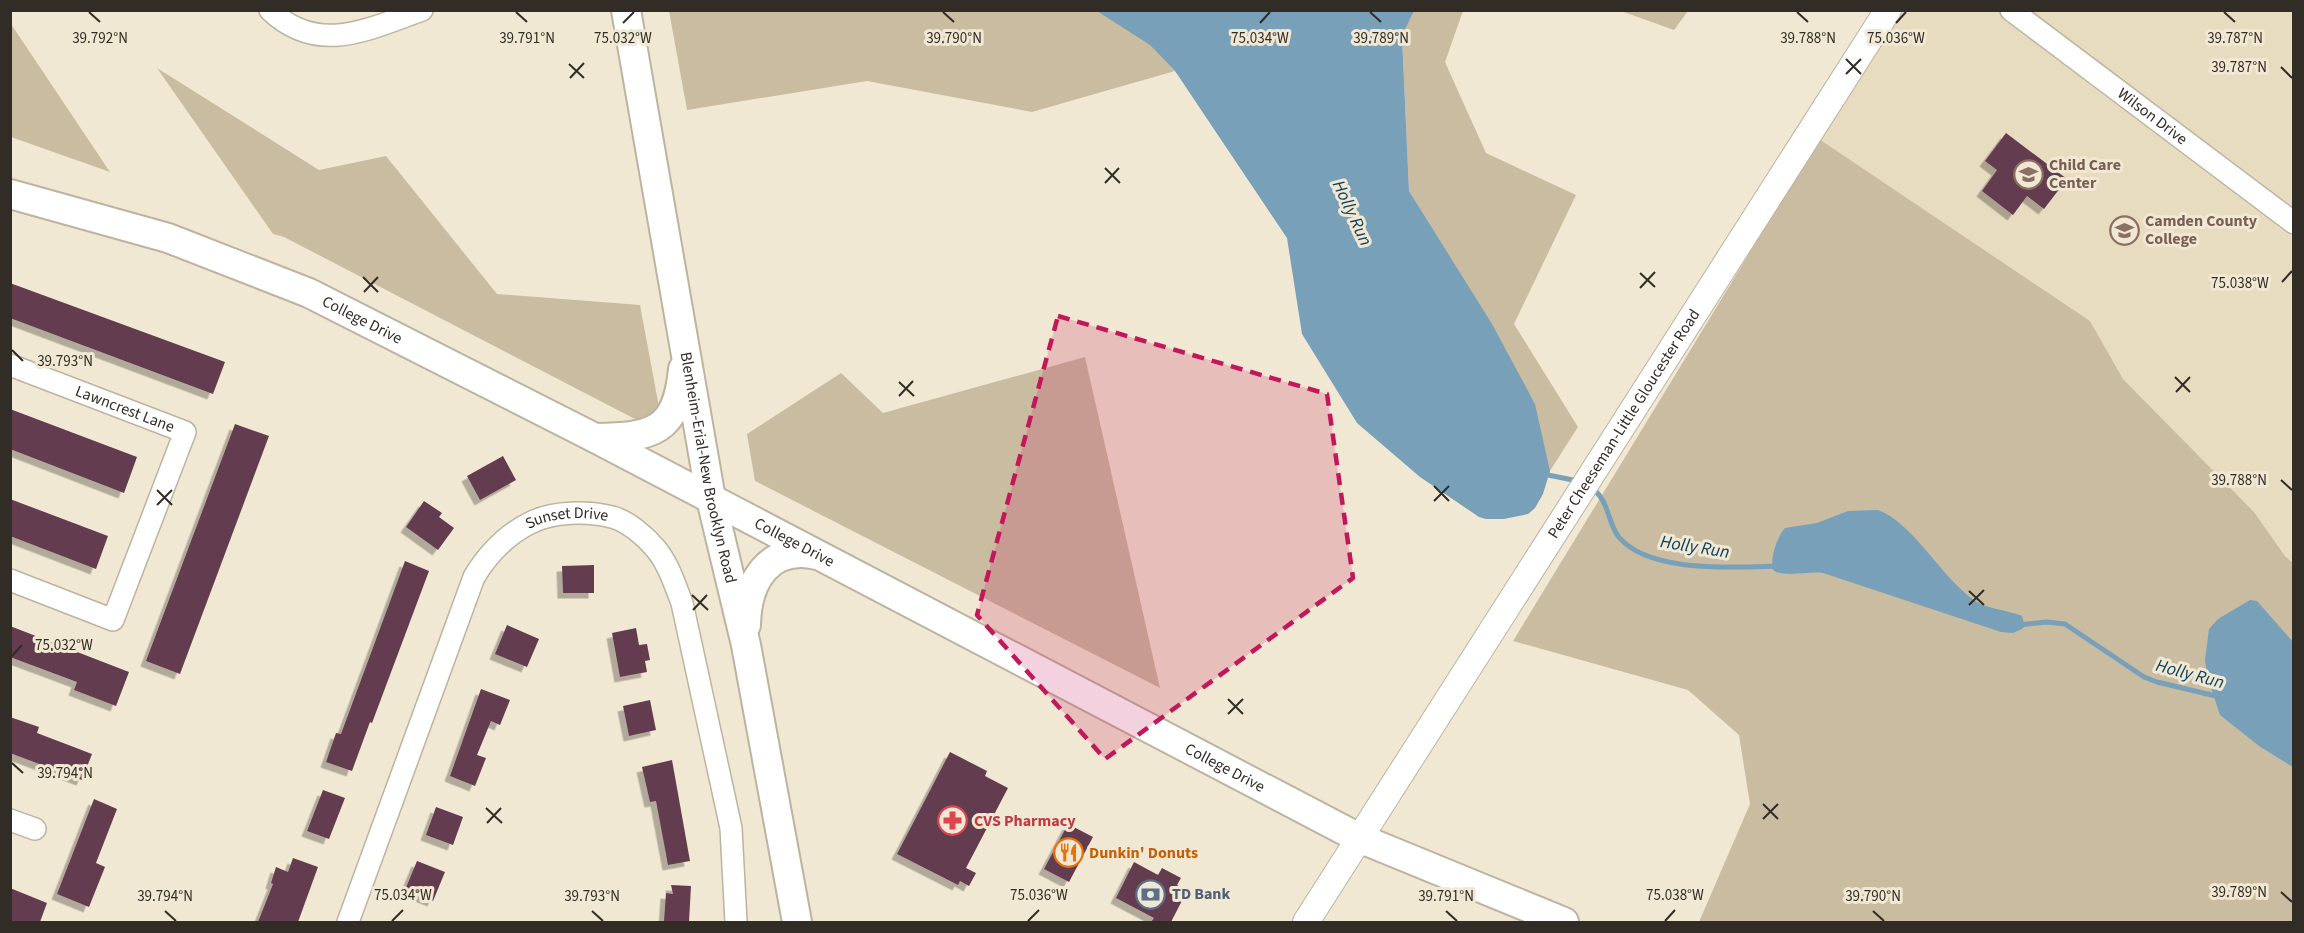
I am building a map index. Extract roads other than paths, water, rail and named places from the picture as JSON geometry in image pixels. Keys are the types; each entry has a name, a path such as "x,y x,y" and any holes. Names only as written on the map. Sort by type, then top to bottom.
{"main road":[{"name":"Blenheim-Erial-New Brooklyn Road","path":"626,10 711,499 746,645 797,922"},
{"name":"College Drive","path":"10,195 168,238 309,293 595,438 1359,838 1564,922"},
{"path":"595,438 644,435 661,426 674,406 682,382 682,331"},
{"path":"746,645 748,606 763,569 776,559 791,553 821,556"}],"street":[{"path":"270,10 299,30 321,37 352,34 422,10"},
{"name":"Peter Cheeseman-Little Gloucester Road","path":"1306,922 1888,10"},
{"name":"Wilson Drive","path":"2015,12 2294,223"},
{"name":"Lawncrest Lane","path":"10,366 185,432 113,620 10,580"},
{"name":"Sunset Drive","path":"348,922 474,577 485,559 498,545 530,523 546,517 578,513 613,517 639,532 656,548 669,568 682,603 730,828 736,922"},
{"path":"10,820 35,829"}],"water":[{"path":"1097,11 1414,11 1402,36 1409,191 1492,324 1535,404 1550,471 1543,494 1535,508 1528,514 1504,519 1479,517 1420,477 1357,423 1302,334 1287,238 1175,71 1150,45"},
{"path":"1878,510 1904,527 1964,593 1982,605 2022,616 2025,626 2013,633 2001,632 1823,573 1783,574 1773,570 1772,560 1775,548 1785,528 1817,523 1848,511"},
{"path":"2250,600 2257,601 2293,642 2293,767 2259,746 2220,715 2208,678 2205,660 2209,629 2218,619"}],"waterway":[{"name":"Holly Run","path":"1543,474 1578,481"},
{"name":"Holly Run","path":"1591,488 1605,504 1618,536 1632,548 1650,557 1693,566 1779,566"},
{"name":"Holly Run","path":"2018,625 2047,622 2065,624 2144,677 2220,697"}],"place":[{"name":"Child Care Center","path":"2028,174"},
{"name":"Camden County College","path":"2124,230"},
{"name":"CVS Pharmacy","path":"953,821"},
{"name":"Dunkin' Donuts","path":"1068,853"},
{"name":"TD Bank","path":"1151,894"}]}
